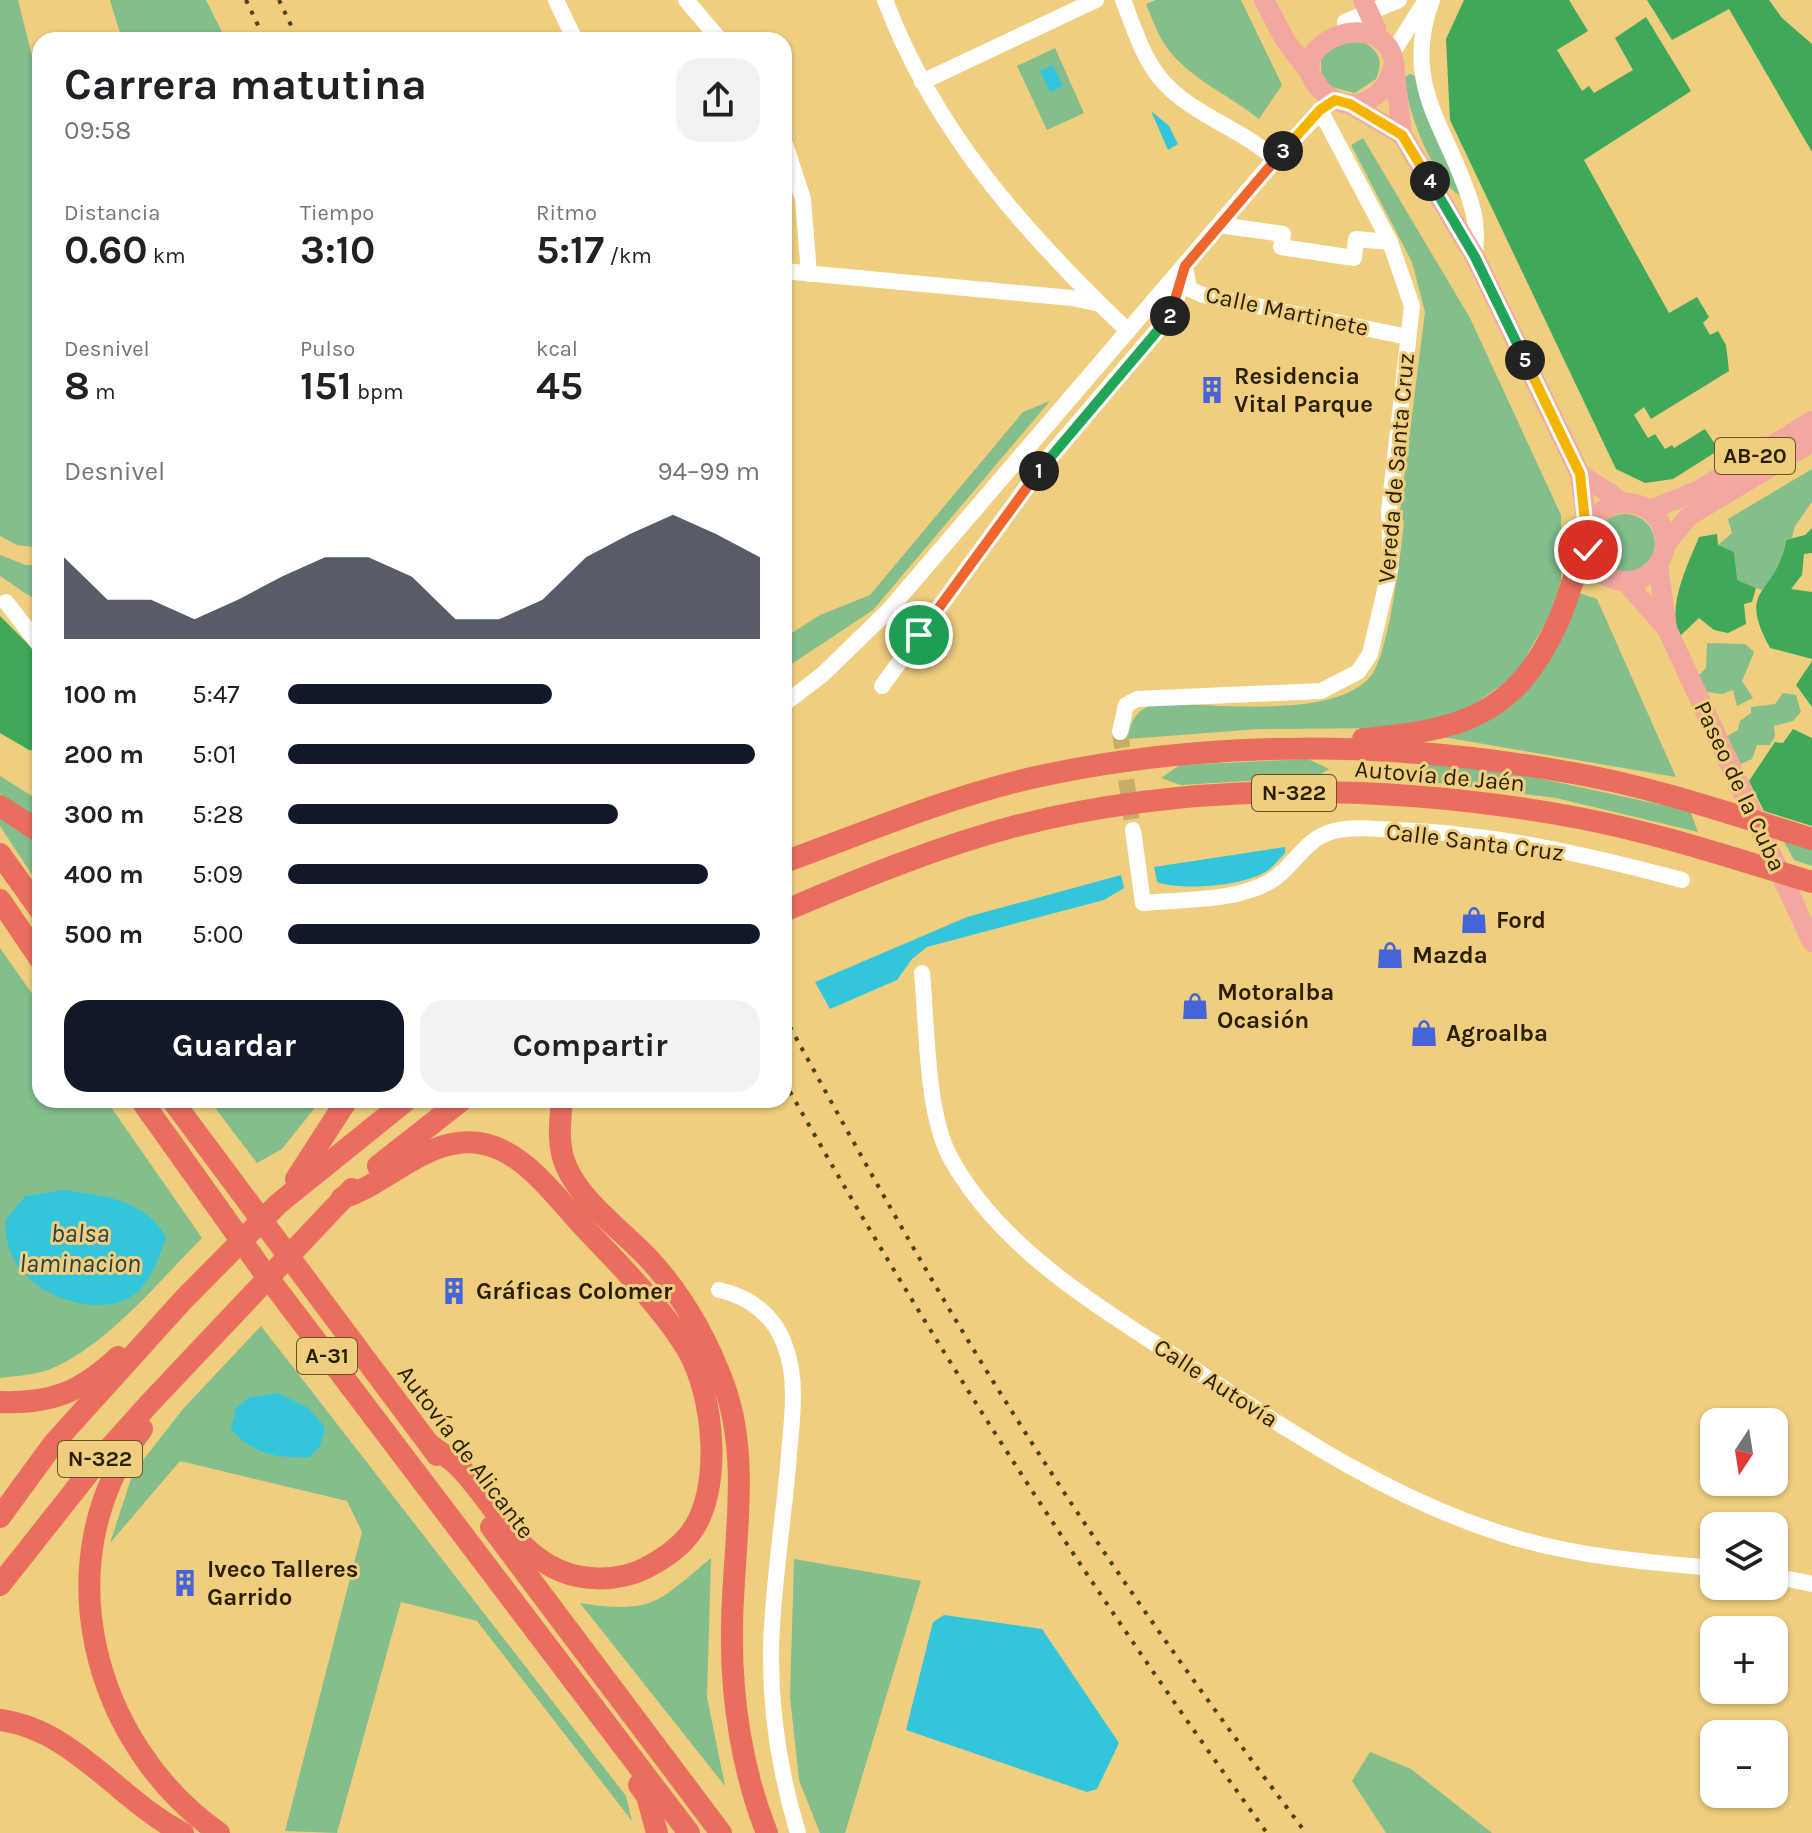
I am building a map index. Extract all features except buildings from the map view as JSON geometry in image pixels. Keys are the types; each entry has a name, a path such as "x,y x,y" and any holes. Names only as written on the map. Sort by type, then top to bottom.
{"highway":[{"path":"1231,751 1429,732 1485,710 1507,697 1545,650 1588,542"},
{"name":"Autovía de Jaén","path":"792,859 948,803 1050,774 1231,751 1353,749 1495,761 1569,772 1693,802 1812,839"},
{"name":"Autovía de Jaén","path":"792,908 860,879 1017,826 1151,802 1222,794 1345,793 1486,802 1628,829 1812,882"},
{"path":"0,806 32,827"},
{"path":"0,854 32,899"},
{"path":"0,900 32,947"},
{"name":"A-31","path":"147,1108 270,1280 689,1833"},
{"name":"Autovía de Alicante","path":"178,1108 721,1833"},
{"path":"278,1204 323,1142 342,1108"},
{"name":"N-322","path":"0,1517 54,1443 184,1299 278,1204 397,1108"},
{"name":"N-322","path":"0,1585 98,1461 334,1207 416,1134 451,1108"},
{"path":"561,1108 559,1133 566,1166 590,1200 653,1263 688,1310 713,1355 728,1396 738,1453 732,1631 735,1700 747,1768 767,1833"},
{"path":"334,1207 367,1191 412,1158 476,1142 496,1147 538,1178 672,1328 688,1351 699,1376 712,1429 710,1472 701,1509 691,1533 667,1556 636,1573 607,1578 575,1577 546,1564 515,1536 458,1466 429,1444"},
{"path":"0,1402 28,1403 70,1394 106,1369 138,1338 161,1327"},
{"path":"203,1349 130,1445 111,1481 91,1570 91,1618 97,1655 122,1726 171,1794 219,1833"},
{"path":"0,1720 31,1727 67,1746 183,1833"},
{"path":"607,1724 618,1756 647,1796 657,1833"}],"main road":[{"path":"1264,0 1285,40 1335,105 1402,135"},
{"path":"1315,79 1312,55 1316,43 1333,26 1362,22 1369,14 1394,57 1402,135 1475,257 1580,474 1588,542 1602,573 1625,581 1649,574 1658,565 1666,544 1689,516 1812,442"},
{"path":"1335,105 1370,101 1380,94 1393,74 1394,57"},
{"name":"AB-20","path":"1650,510 1699,490 1812,421"},
{"path":"1580,474 1624,503 1650,510 1664,531 1666,544"},
{"path":"1588,542 1597,516 1624,503"},
{"name":"Paseo de la Cuba","path":"1658,565 1667,629"},
{"name":"Paseo de la Cuba","path":"1625,581 1667,629 1812,942"}],"street":[{"path":"556,0 571,32"},
{"path":"686,0 713,32"},
{"path":"885,0 922,82 976,168 1034,239 1128,331"},
{"path":"922,82 1096,0"},
{"path":"1123,0 1160,77 1194,106 1256,142 1275,159"},
{"path":"1369,14 1399,0"},
{"path":"1394,57 1429,0"},
{"path":"1429,0 1422,42 1423,76 1440,135 1473,210 1475,257"},
{"path":"792,698 832,665 888,611 1275,159 1335,105"},
{"name":"Vereda de Santa Cruz","path":"1120,732 1126,705 1137,699 1310,692 1338,685 1358,672 1370,654 1388,587 1392,547 1389,511 1412,306 1335,105"},
{"path":"792,165 803,199 809,274"},
{"path":"1219,225 1283,234 1281,247 1354,258 1356,239 1390,242"},
{"path":"882,686 1047,459 1173,312 1185,266"},
{"name":"Calle Martinete","path":"1185,266 1189,289 1203,295 1408,337"},
{"path":"792,272 1072,298 1100,304"},
{"path":"3,600 32,620"},
{"path":"3,600 32,636"},
{"name":"Calle Santa Cruz","path":"1133,830 1143,903 1253,890 1285,870 1309,842 1333,831 1358,829 1434,831 1509,842 1682,880"},
{"name":"Calle Autovía","path":"922,973 937,1125 949,1154 974,1197 996,1222 1072,1288 1230,1395 1377,1484 1450,1516 1566,1551 1638,1563 1700,1567"},
{"path":"719,1290 741,1295 764,1314 785,1344 791,1365 790,1440 771,1650 777,1734 798,1833"},
{"path":"1788,1579 1812,1584"}],"green space":[{"path":"0,0 18,0 32,56 32,547 17,545 0,536"},
{"path":"110,0 206,0 222,32 120,32"},
{"path":"1156,0 1241,0 1282,85 1259,119 1197,77 1175,57 1162,40 1146,4"},
{"path":"1464,0 1569,0 1588,31 1557,50 1582,91 1589,86 1594,93 1633,70 1615,38 1646,17 1691,91 1584,160 1669,313 1697,297 1709,317 1703,323 1710,335 1718,331 1726,345 1729,371 1651,419 1644,407 1634,415 1648,438 1655,434 1665,449 1672,445 1674,448 1705,429 1719,450 1673,479 1645,483 1616,469 1450,120 1446,39"},
{"path":"1647,0 1769,0 1782,18 1812,44 1812,152 1729,9 1672,40"},
{"path":"1345,34 1368,45 1378,55 1376,79 1355,93 1331,87 1321,73 1321,56"},
{"path":"1055,48 1084,113 1047,130 1017,66"},
{"path":"1410,74 1415,76 1461,196 1441,176 1423,143 1406,90 1405,77"},
{"path":"1363,138 1470,318 1561,515 1561,581 1549,617 1520,667 1503,684 1459,715 1391,728 1259,729 1128,739 1136,716 1144,708 1157,703 1270,706 1330,699 1354,690 1371,676 1377,664 1389,625 1400,555 1404,521 1399,518 1425,312 1412,262 1351,145"},
{"path":"1050,401 873,610 792,664 792,633 820,615 870,595 1023,412"},
{"path":"1812,469 1812,502 1795,526 1792,538 1786,540 1779,570 1762,590 1736,580 1734,552 1718,545 1732,533 1728,519"},
{"path":"1625,514 1636,516 1646,523 1653,533 1653,555 1646,565 1636,572 1625,574 1614,572 1604,565 1597,555 1595,544 1597,533 1604,523 1614,516"},
{"path":"1812,528 1812,553 1804,554 1802,575 1791,589 1812,592 1812,659 1770,648 1756,612 1757,601 1775,572 1786,540 1805,535"},
{"path":"1717,534 1718,545 1734,552 1737,580 1756,588 1752,602 1744,604 1746,624 1728,633 1714,630 1699,618 1680,636 1676,612 1684,573 1699,537"},
{"path":"0,555 32,565 32,598 0,576"},
{"path":"1579,593 1597,599 1676,777 1443,737 1472,726"},
{"path":"0,616 32,649 32,750 0,733"},
{"path":"1707,643 1745,644 1754,652 1742,681 1753,698 1737,706 1733,690 1722,694 1707,692 1699,675 1706,668"},
{"path":"1812,661 1812,707 1796,685"},
{"path":"1783,693 1796,695 1801,712 1793,721 1774,726 1775,736 1770,745 1757,745 1752,759 1741,764 1727,736 1738,730 1740,721 1751,713 1751,707 1775,704"},
{"path":"1793,729 1812,738 1812,826 1764,811 1749,781 1775,742 1783,743"},
{"path":"1308,759 1329,769 1316,777 1181,785 1161,778 1180,765"},
{"path":"1425,764 1501,770 1690,811 1698,832 1556,798 1423,781 1416,772"},
{"path":"0,776 32,796 32,817 0,794"},
{"path":"0,818 32,837 32,875 0,826"},
{"path":"1782,838 1812,847 1812,866 1794,860"},
{"path":"0,948 32,994 32,1108 112,1108 202,1238 130,1312 90,1346 48,1370 0,1378"},
{"path":"215,1108 315,1108 282,1149 257,1163"},
{"path":"261,1326 626,1796 632,1821 477,1621 401,1602 337,1833 285,1831 362,1532 347,1501 180,1461 110,1543 133,1473 183,1409"},
{"path":"711,1558 707,1697 725,1786 580,1603 624,1607 653,1602"},
{"path":"794,1559 921,1581 845,1833 820,1833 799,1780 790,1697"},
{"path":"1370,1752 1411,1769 1492,1833 1386,1833 1352,1781"}],"water":[{"path":"1053,65 1063,86 1050,92 1040,71"},
{"path":"1151,111 1169,126 1178,144 1168,150"},
{"path":"1285,847 1285,853 1270,869 1244,880 1197,886 1157,882 1154,867"},
{"path":"1121,875 1124,888 1104,900 927,947 912,959 897,980 830,1009 815,982 967,917"},
{"name":"balsa laminacion","path":"64,1190 108,1197 135,1207 157,1224 166,1237 151,1274 131,1297 104,1305 64,1299 44,1290 15,1261 7,1242 8,1217 25,1196"},
{"path":"278,1393 308,1408 325,1427 320,1446 309,1457 266,1453 247,1444 231,1429 236,1408 250,1397"},
{"path":"944,1615 1042,1629 1119,1743 1097,1789 1087,1792 906,1730 933,1622"}],"tunnel":[{"path":"1120,732 1133,830"}],"railway":[{"path":"246,0 261,32"},
{"path":"279,0 294,32"},
{"path":"792,1030 923,1264 1011,1410 1154,1624 1306,1833"},
{"path":"792,1095 896,1274 1015,1464 1138,1650 1267,1833"}],"place":[{"name":"Residencia Vital Parque","path":"1212,390"},
{"name":"Ford","path":"1474,920"},
{"name":"Mazda","path":"1390,955"},
{"name":"Motoralba Ocasión","path":"1195,1006"},
{"name":"Agroalba","path":"1424,1033"},
{"name":"Gráficas Colomer","path":"454,1291"},
{"name":"Iveco Talleres Garrido","path":"185,1583"}],"route":[{"path":"919,635 1047,459 1173,312 1185,266 1275,159 1320,110 1335,100 1350,104 1402,135 1475,257 1580,474 1588,550"}]}
